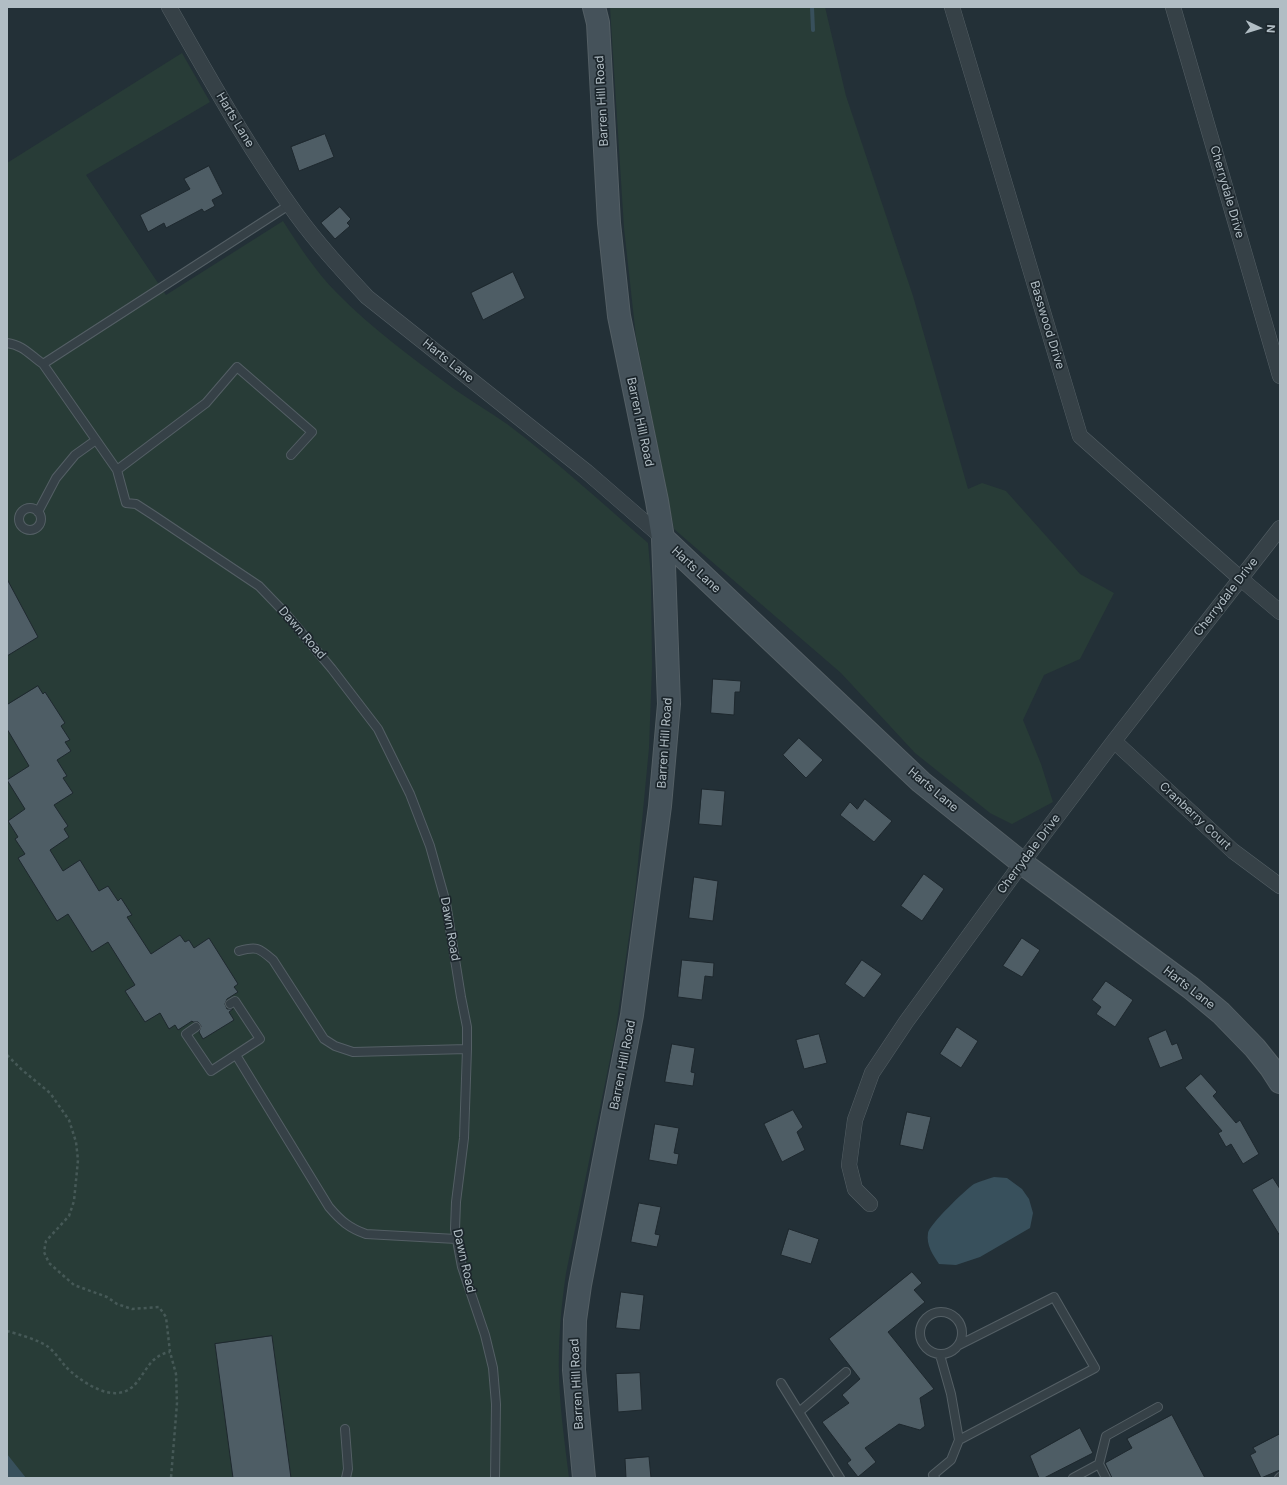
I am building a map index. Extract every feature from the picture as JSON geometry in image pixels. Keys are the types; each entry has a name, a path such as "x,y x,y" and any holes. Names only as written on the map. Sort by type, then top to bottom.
{"street":[{"name":"Harts Lane","path":"168,7 250,145 290,205 335,263 367,297 587,472 662,538 921,782 1022,863 1191,988 1221,1013 1255,1048 1280,1082"},
{"name":"Barren Hill Road","path":"584,1478 574,1370 575,1320 580,1285 632,1016 660,806 669,704 662,538 657,501 618,316 609,223 598,23 594,7"},
{"name":"Basswood Drive","path":"952,7 1080,436 1280,612"},
{"name":"Cherrydale Drive","path":"1173,7 1280,376"},
{"name":"Cherrydale Drive","path":"870,1204 855,1189 849,1164 855,1120 872,1073 906,1022 1022,863 1114,741 1280,528"},
{"name":"Cranberry Court","path":"1114,741 1233,851 1280,886"}],"lane":[{"path":"43,364 290,205"},
{"path":"7,343 27,350 43,364 117,470 206,404 237,367 312,432 291,455"},
{"path":"38,512 56,478 75,455 96,440"},
{"name":"Dawn Road","path":"117,470 126,503 136,504 259,586 286,614 332,668 378,729 410,794 430,846 446,903 460,997 467,1027 464,1138 454,1216 456,1239 462,1267 485,1335 493,1368 496,1411 495,1478"},
{"path":"239,952 252,947 262,951 273,960 324,1039 335,1046 353,1052 467,1049"},
{"path":"196,1027 186,1034 210,1071 260,1039 235,1001 230,1004"},
{"path":"236,1055 329,1207 338,1218 353,1230 366,1234 456,1239"},
{"path":"959,1346 963,1335 960,1324 953,1315 943,1312 932,1314 923,1321 919,1332 922,1343 929,1351 940,1355 950,1353 959,1346 1054,1297 1095,1368 959,1440"},
{"path":"932,1477 951,1460 959,1440 951,1394 940,1355"},
{"path":"799,1412 846,1372"},
{"path":"781,1383 840,1478"},
{"path":"1106,1478 1099,1464 1106,1436 1158,1407"},
{"path":"345,1429 348,1469 346,1478"},
{"path":"1073,1478 1099,1464"}],"path":[{"path":"7,1055 21,1069 50,1093 69,1120 76,1142 78,1160 74,1201 69,1216 46,1241 44,1252 49,1263 74,1285 107,1297 117,1304 132,1309 159,1307 166,1317 169,1330 170,1352 176,1374 177,1403 171,1478"},
{"path":"7,1331 47,1346 68,1368 92,1387 109,1392 121,1393 132,1388 150,1362 162,1353 170,1352"}],"green space":[{"path":"610,7 825,7 846,96 913,296 968,489 982,483 1006,491 1080,574 1114,593 1080,659 1044,675 1023,720 1041,764 1053,802 1012,824 990,813 915,753 841,673 674,529 636,337 624,228"},
{"path":"182,53 210,102 86,175 166,295 283,221 315,268 337,293 364,319 454,389 507,424 543,452 648,543 651,577 652,667 649,748 635,894 615,1035 566,1273 561,1312 559,1377 569,1478 7,1478 7,163"}],"water":[{"path":"994,1177 1007,1178 1022,1189 1029,1199 1033,1213 1030,1228 980,1257 956,1265 939,1264 929,1246 928,1233 930,1229 948,1207 970,1187 976,1183"},
{"path":"7,1454 26,1478 7,1478"}],"building":[{"path":"325,134 334,157 299,171 291,147"},
{"path":"209,166 223,194 212,200 215,206 204,212 202,209 166,228 164,223 148,232 140,215 190,189 184,179"},
{"path":"340,207 351,219 347,223 350,226 335,239 321,223"},
{"path":"513,272 525,298 483,320 471,293"},
{"path":"7,579 38,637 7,656"},
{"path":"713,679 741,681 740,692 735,692 734,715 711,713"},
{"path":"38,686 43,694 45,692 65,723 61,726 70,740 65,742 71,751 57,760 67,776 63,778 73,793 54,805 68,826 64,829 69,837 50,850 63,871 80,860 99,891 108,886 118,901 121,898 132,915 127,917 151,954 180,935 185,942 189,940 194,948 209,938 238,984 234,987 238,992 227,999 225,1004 227,1009 233,1009 229,1012 234,1020 203,1039 199,1032 201,1026 198,1022 192,1021 178,1030 175,1025 169,1029 160,1013 145,1022 125,991 135,985 108,942 92,952 68,914 57,921 18,858 25,854 15,839 18,837 8,821 25,809 7,780 29,766 7,729 7,705"},
{"path":"799,738 823,760 806,778 783,755"},
{"path":"702,789 725,791 722,826 699,824"},
{"path":"865,799 892,821 874,842 840,815 850,802 857,809"},
{"path":"924,874 944,889 922,921 901,906"},
{"path":"694,877 718,881 713,921 689,918"},
{"path":"1022,938 1040,950 1022,977 1003,966"},
{"path":"682,960 714,963 713,977 705,976 702,1000 678,997"},
{"path":"862,960 882,974 864,998 845,984"},
{"path":"1106,981 1133,1000 1115,1027 1096,1014 1101,1007 1092,1000"},
{"path":"957,1027 978,1041 961,1068 940,1054"},
{"path":"1166,1030 1172,1045 1177,1043 1183,1059 1160,1068 1148,1038"},
{"path":"819,1034 827,1063 804,1069 796,1040"},
{"path":"672,1044 695,1048 691,1072 695,1073 693,1086 665,1082"},
{"path":"1201,1074 1217,1092 1213,1096 1236,1123 1240,1120 1259,1154 1243,1164 1231,1144 1226,1147 1218,1133 1222,1131 1185,1088"},
{"path":"793,1110 803,1127 797,1132 805,1150 782,1162 764,1124"},
{"path":"907,1112 931,1117 923,1150 900,1145"},
{"path":"655,1124 679,1128 674,1153 679,1154 677,1165 649,1160"},
{"path":"1273,1178 1280,1189 1280,1236 1252,1190"},
{"path":"639,1203 661,1207 655,1234 660,1235 657,1247 631,1242"},
{"path":"789,1229 819,1239 811,1264 781,1255"},
{"path":"912,1272 922,1283 914,1290 925,1302 888,1332 934,1389 920,1398 925,1426 920,1430 899,1424 865,1448 876,1462 858,1477 847,1463 851,1460 822,1422 849,1403 842,1395 860,1379 829,1339"},
{"path":"621,1292 644,1295 640,1330 616,1328"},
{"path":"272,1336 291,1478 233,1478 215,1344"},
{"path":"640,1373 642,1410 618,1412 616,1374"},
{"path":"1172,1415 1205,1478 1112,1478 1105,1463 1132,1448 1127,1439"},
{"path":"1080,1428 1093,1453 1044,1478 1039,1478 1030,1456"},
{"path":"1280,1434 1280,1470 1261,1478 1250,1455 1256,1452 1253,1448"},
{"path":"649,1457 651,1478 626,1478 625,1459"}],"waterway":[{"path":"812,7 813,30"}]}
